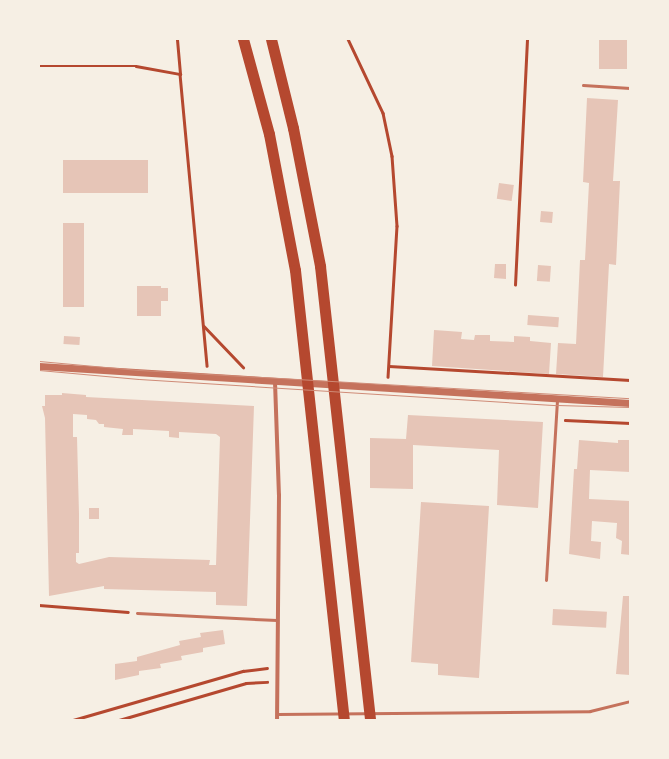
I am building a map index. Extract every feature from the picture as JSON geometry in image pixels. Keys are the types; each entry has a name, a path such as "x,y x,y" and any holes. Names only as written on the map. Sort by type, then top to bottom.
{"highway":[{"path":"243,39 269,134 282,195 302,325 344,720"},
{"path":"271,39 309,198 329,327 370,720"}],"street":[{"path":"39,366 557,400 630,403"},
{"path":"276,382 279,495 276,667 277,720"}],"lane":[{"path":"583,85 630,88"},
{"path":"546,580 557,400"},
{"path":"137,613 277,620"},
{"path":"277,714 590,711 630,701"}],"path":[{"path":"177,39 208,378"},
{"path":"348,39 383,113 392,156 397,226 388,388"},
{"path":"515,285 527,39"},
{"path":"39,66 136,66 180,74"},
{"path":"203,325 257,381"},
{"path":"389,366 630,380"},
{"path":"557,419 630,423"},
{"path":"39,605 137,613"},
{"path":"73,720 243,671 276,667"},
{"path":"119,720 246,683 276,682"}],"building":[{"path":"599,39 627,39 627,69 599,69"},
{"path":"587,98 618,100 613,181 620,181 616,265 609,264 603,377 556,374 558,343 576,344 580,260 585,260 589,183 583,182"},
{"path":"63,160 148,160 148,193 63,193"},
{"path":"499,183 514,185 512,201 497,199"},
{"path":"541,211 553,212 552,223 540,222"},
{"path":"63,223 84,223 84,307 63,307"},
{"path":"495,264 506,264 506,279 494,278"},
{"path":"538,265 551,266 550,282 537,281"},
{"path":"137,286 161,286 161,288 168,288 168,301 161,301 161,316 137,316"},
{"path":"528,315 559,317 558,327 527,325"},
{"path":"434,330 462,332 461,339 474,340 475,335 490,335 490,341 514,342 514,336 530,337 530,341 551,343 549,374 432,366"},
{"path":"64,336 80,337 79,345 63,344"},
{"path":"62,393 86,395 86,397 254,406 247,606 216,605 216,592 104,589 104,586 49,596 45,418 42,406 45,406 45,395 62,395","holes":["73,414 87,415 87,419 96,420 99,424 104,424 104,427 123,429 122,435 133,435 133,429 169,431 169,437 179,438 179,432 216,434 220,437 216,565 209,565 210,560 109,557 79,564 76,562 76,553 79,553 79,514 77,437 73,437"]},
{"path":"408,415 543,422 538,508 497,505 499,450 413,445 413,489 370,488 370,438 406,439"},
{"path":"579,440 618,443 618,440 629,440 630,472 590,470 589,499 630,501 630,555 621,554 622,541 616,538 617,523 592,521 591,541 601,542 600,559 569,554 574,469 577,469"},
{"path":"421,502 489,506 479,678 438,675 438,664 411,662"},
{"path":"89,508 99,508 99,519 89,519"},
{"path":"623,596 630,596 630,675 616,674"},
{"path":"553,609 607,612 606,628 552,625"},
{"path":"223,630 225,644 203,648 203,652 181,656 182,660 160,664 161,668 139,671 139,675 115,680 115,664 137,661 137,657 180,645 179,641 201,637 200,633"}],"tram line":[{"path":"39,361 139,370 630,398"},
{"path":"39,370 139,379 557,405 630,407"}]}
